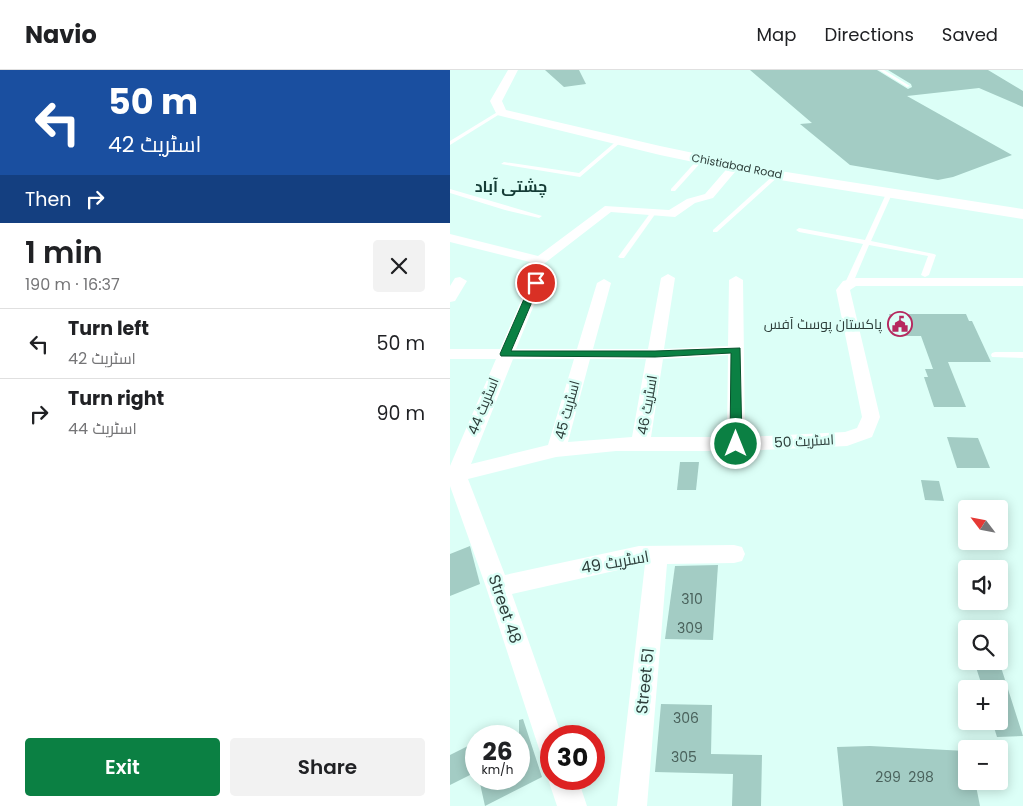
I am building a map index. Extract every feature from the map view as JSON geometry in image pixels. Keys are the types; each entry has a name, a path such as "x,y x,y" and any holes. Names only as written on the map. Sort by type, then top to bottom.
{"main road":[{"path":"501,112 496,101 513,70"},
{"name":"Chistiabad Road","path":"501,112 619,141 734,166 889,194 1023,214"}],"street":[{"path":"450,238 539,260 609,208 671,214 691,200 709,196 734,166"},
{"name":"اسٹریٹ 44","path":"453,476 504,354 531,276 539,260"},
{"name":"اسٹریٹ 46","path":"640,444 668,278"},
{"path":"736,280 736,444"},
{"path":"450,298 460,281"},
{"path":"846,286 1023,282"},
{"name":"اسٹریٹ 45","path":"556,450 582,354 604,283"},
{"name":"اسٹریٹ 50","path":"453,476 556,450 616,444 736,444 847,439 865,432 871,417 846,286"},
{"path":"450,354 655,354 736,350"},
{"name":"Street 48","path":"453,476 498,587 544,725"},
{"name":"اسٹریٹ 49","path":"498,587 639,556 734,554"},
{"name":"Street 51","path":"632,806 657,555"},
{"path":"567,790 572,806"}],"lane":[{"path":"881,70 908,86"},
{"path":"450,143 501,112"},
{"path":"504,164 580,175 619,141"},
{"path":"673,190 701,159"},
{"path":"715,231 778,174"},
{"path":"450,191 507,209 539,216"},
{"path":"846,286 889,194"},
{"path":"622,257 653,213"},
{"path":"799,230 932,255 925,275"},
{"path":"995,355 1023,355"}],"building":[{"path":"545,70 579,70 586,84 564,87"},
{"path":"750,70 877,70 908,89 912,87 911,84 888,70 988,70 1023,91 1023,107 979,88 907,96 1012,155 953,177 938,180 850,165 800,124 812,123"},
{"path":"889,314 966,314 969,321 972,321 991,362 948,362 966,407 934,407 924,377 928,377 925,369 933,369 921,336 894,336"},
{"path":"947,437 978,438 990,468 957,468"},
{"path":"680,462 699,462 696,490 677,490"},
{"path":"921,480 939,481 944,501 925,500"},
{"path":"470,546 480,584 450,596 450,554"},
{"path":"718,565 713,640 665,639 675,566"},
{"path":"977,670 1002,670 1005,680 980,680"},
{"path":"1008,689 1023,736 997,737 995,730 1008,730"},
{"path":"661,704 712,705 711,754 762,755 761,806 732,806 733,774 655,772"},
{"path":"523,719 525,725 519,725 519,720"},
{"path":"530,740 540,771 540,778 530,783"},
{"path":"870,746 958,751 958,790 977,790 980,806 843,806 837,747"},
{"path":"465,748 465,778 450,785 450,755"},
{"path":"481,790 516,790 485,806"}],"place":[{"name":"پاکستان پوسٹ آفس","path":"900,324"}],"district":[{"name":"چشتی آباد","path":"511,186"}],"route":[{"path":"536,283 504,354 655,354 736,350 736,444"}]}
